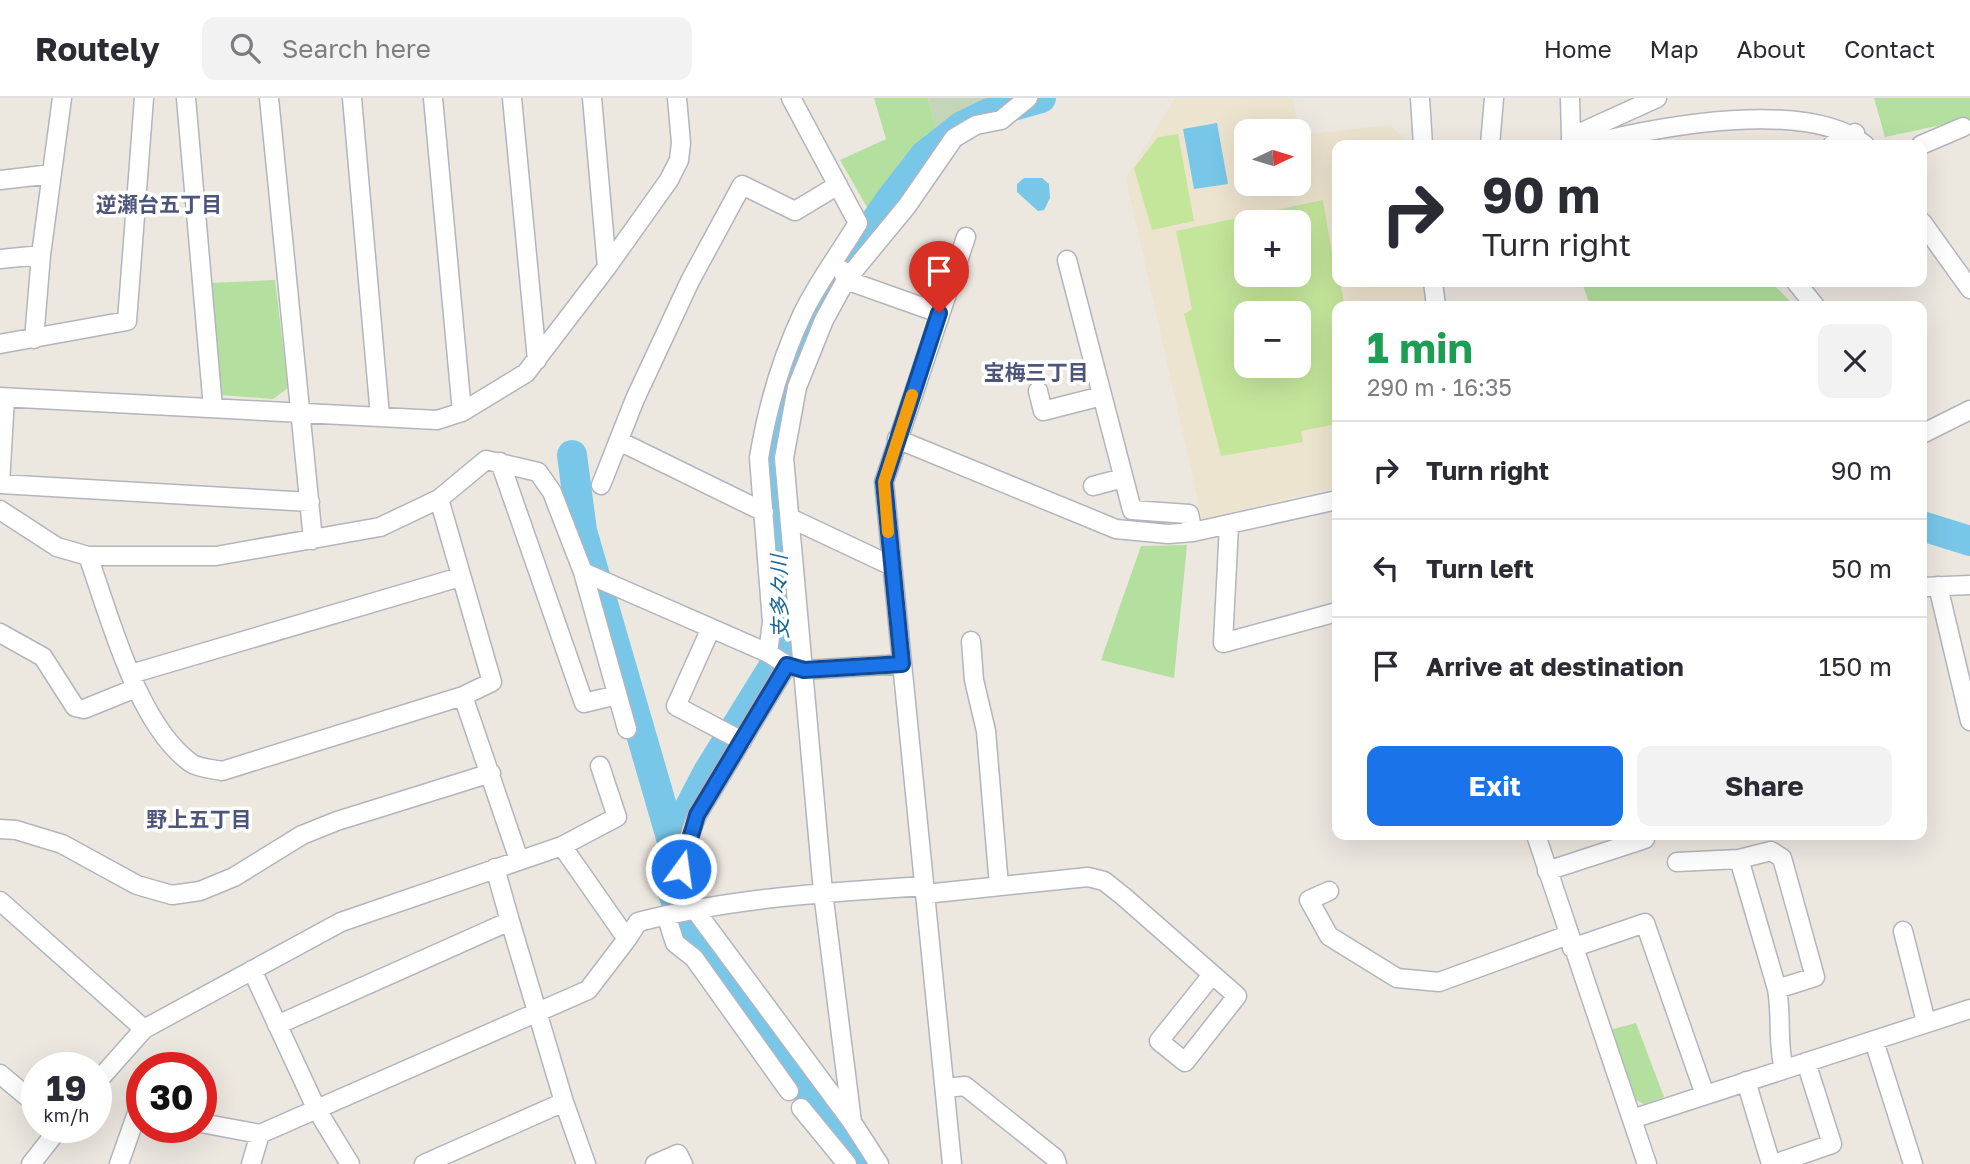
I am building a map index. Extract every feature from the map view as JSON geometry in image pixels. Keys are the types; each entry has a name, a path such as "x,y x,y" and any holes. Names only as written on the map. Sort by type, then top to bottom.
{"street":[{"path":"34,339 41,255 62,98"},
{"path":"0,344 127,321 144,98"},
{"path":"186,98 213,408"},
{"path":"270,98 313,540"},
{"path":"352,98 380,416"},
{"path":"433,98 462,412"},
{"path":"512,98 537,360"},
{"path":"592,98 607,267"},
{"path":"310,502 0,484 2,397 437,420 462,412 526,373 669,180 679,160 681,143 677,98"},
{"path":"768,653 772,622 759,458 779,372 803,313 858,223 790,98"},
{"path":"852,1122 796,668 790,518 784,458 797,387 824,320 846,280 907,206 954,138 976,125 1001,120 1028,98"},
{"path":"1420,98 1423,140"},
{"path":"1490,140 1494,98"},
{"path":"1570,98 1576,140"},
{"path":"1580,140 1652,99"},
{"path":"1586,140 1750,106 1797,108 1830,118 1860,139"},
{"path":"1927,142 1963,127"},
{"path":"0,180 52,174"},
{"path":"601,485 690,281 742,186 795,211 838,185"},
{"path":"1927,229 1970,289"},
{"path":"952,1164 884,482 965,237"},
{"path":"0,259 41,255"},
{"path":"837,257 846,280 939,313"},
{"path":"1067,260 1132,510 1189,514 1193,532"},
{"path":"1800,287 1811,301"},
{"path":"1038,391 1043,411 1102,396"},
{"path":"1927,431 1970,410"},
{"path":"897,439 1111,527 1168,534 1193,532 1332,501"},
{"path":"619,441 764,512"},
{"path":"0,510 57,547 88,556 216,556 380,527 439,499 486,460 538,472 546,480 583,572 627,729"},
{"path":"500,462 584,702 617,695"},
{"path":"1093,486 1123,478"},
{"path":"88,556 133,681 158,727 192,764 222,771 463,696 492,682 439,499"},
{"path":"790,518 892,566"},
{"path":"1230,525 1223,643 1332,613"},
{"path":"583,572 768,653 796,668 902,664"},
{"path":"0,633 43,657 75,708 84,709 133,681 460,577"},
{"path":"1970,585 1930,586 1970,721"},
{"path":"710,628 676,706 741,741"},
{"path":"971,641 974,680 986,731 999,886"},
{"path":"796,668 741,741 697,815 681,869 683,890 693,910 852,1122 879,1164"},
{"path":"463,696 519,860"},
{"path":"112,1065 144,1029 355,916 562,846 617,817 600,766"},
{"path":"0,829 16,830 62,844 137,885 172,895 181,894 200,891 234,877 302,835 337,821 491,773"},
{"path":"1538,840 1647,1164"},
{"path":"1547,871 1642,840"},
{"path":"562,846 627,939"},
{"path":"1677,862 1738,859 1771,851 1782,858 1815,977 1777,989"},
{"path":"1738,859 1777,989 1782,1014 1780,1056 1784,1069"},
{"path":"495,868 564,1102 586,1164"},
{"path":"217,1126 260,1133 588,990 638,922 693,910 823,892 999,886 1088,877 1104,881 1237,996 1185,1062 1159,1041 1212,975"},
{"path":"1329,891 1309,900 1329,936 1397,978 1439,982 1570,942 1645,923 1705,1095"},
{"path":"0,901 144,1029"},
{"path":"668,914 675,943 694,958 789,1091"},
{"path":"277,1025 510,921"},
{"path":"1903,931 1926,1023"},
{"path":"252,970 317,1110 350,1164"},
{"path":"1632,1119 1970,1009"},
{"path":"1874,1041 1913,1164"},
{"path":"1746,1081 1773,1164 1832,1144 1806,1062"},
{"path":"0,1073 21,1091"},
{"path":"946,1088 965,1086 1055,1158 1057,1164"},
{"path":"424,1164 564,1102"},
{"path":"801,1108 847,1164"},
{"path":"251,1164 260,1133"},
{"path":"31,1164 47,1143"},
{"path":"119,1164 126,1143"},
{"path":"655,1164 678,1154 683,1164"}],"shaded area":[{"path":"1175,98 1292,98 1297,119 1234,119 1234,196 1311,196 1311,134 1390,125 1406,140 1332,140 1332,287 1423,287 1425,301 1332,301 1332,488 1202,519 1126,178"}],"green space":[{"path":"874,98 928,98 936,129 868,209 840,160 886,139"},
{"path":"928,98 1011,98 994,102 936,129"},
{"path":"1874,98 1970,98 1970,119 1885,137"},
{"path":"1178,134 1194,221 1152,230 1134,168 1158,137"},
{"path":"1323,200 1332,253 1332,287 1341,287 1344,301 1332,301 1332,425 1301,431 1303,442 1221,456 1184,314 1192,309 1176,231 1234,219 1234,287 1311,287 1311,210 1276,210"},
{"path":"275,280 288,388 273,399 220,395 210,283"},
{"path":"1584,287 1776,287 1790,301 1588,301"},
{"path":"1187,545 1174,678 1101,660 1141,546"},
{"path":"1636,1023 1664,1097 1644,1104 1634,1099 1610,1030"}],"water":[{"path":"1217,123 1228,184 1194,189 1183,129"},
{"path":"1024,178 1042,178 1049,184 1050,198 1044,210 1038,211 1017,192 1017,184"}],"waterway":[{"name":"支多々川","path":"862,1164 690,937 672,891 672,841 708,772 772,669 784,638 771,449 792,363 816,309 890,200 925,155 962,126 989,113 1041,98"},
{"path":"572,455 582,531 672,841"},
{"path":"1927,528 1970,541"}],"slow traffic":[{"path":"888,532 884,482 912,395"}],"district":[{"name":"逆瀬台五丁目","path":"159,204"},
{"name":"宝梅三丁目","path":"1036,372"},
{"name":"野上五丁目","path":"199,819"}],"route":[{"path":"681,869 697,815 787,665 804,670 902,664 884,482 939,313"}]}
